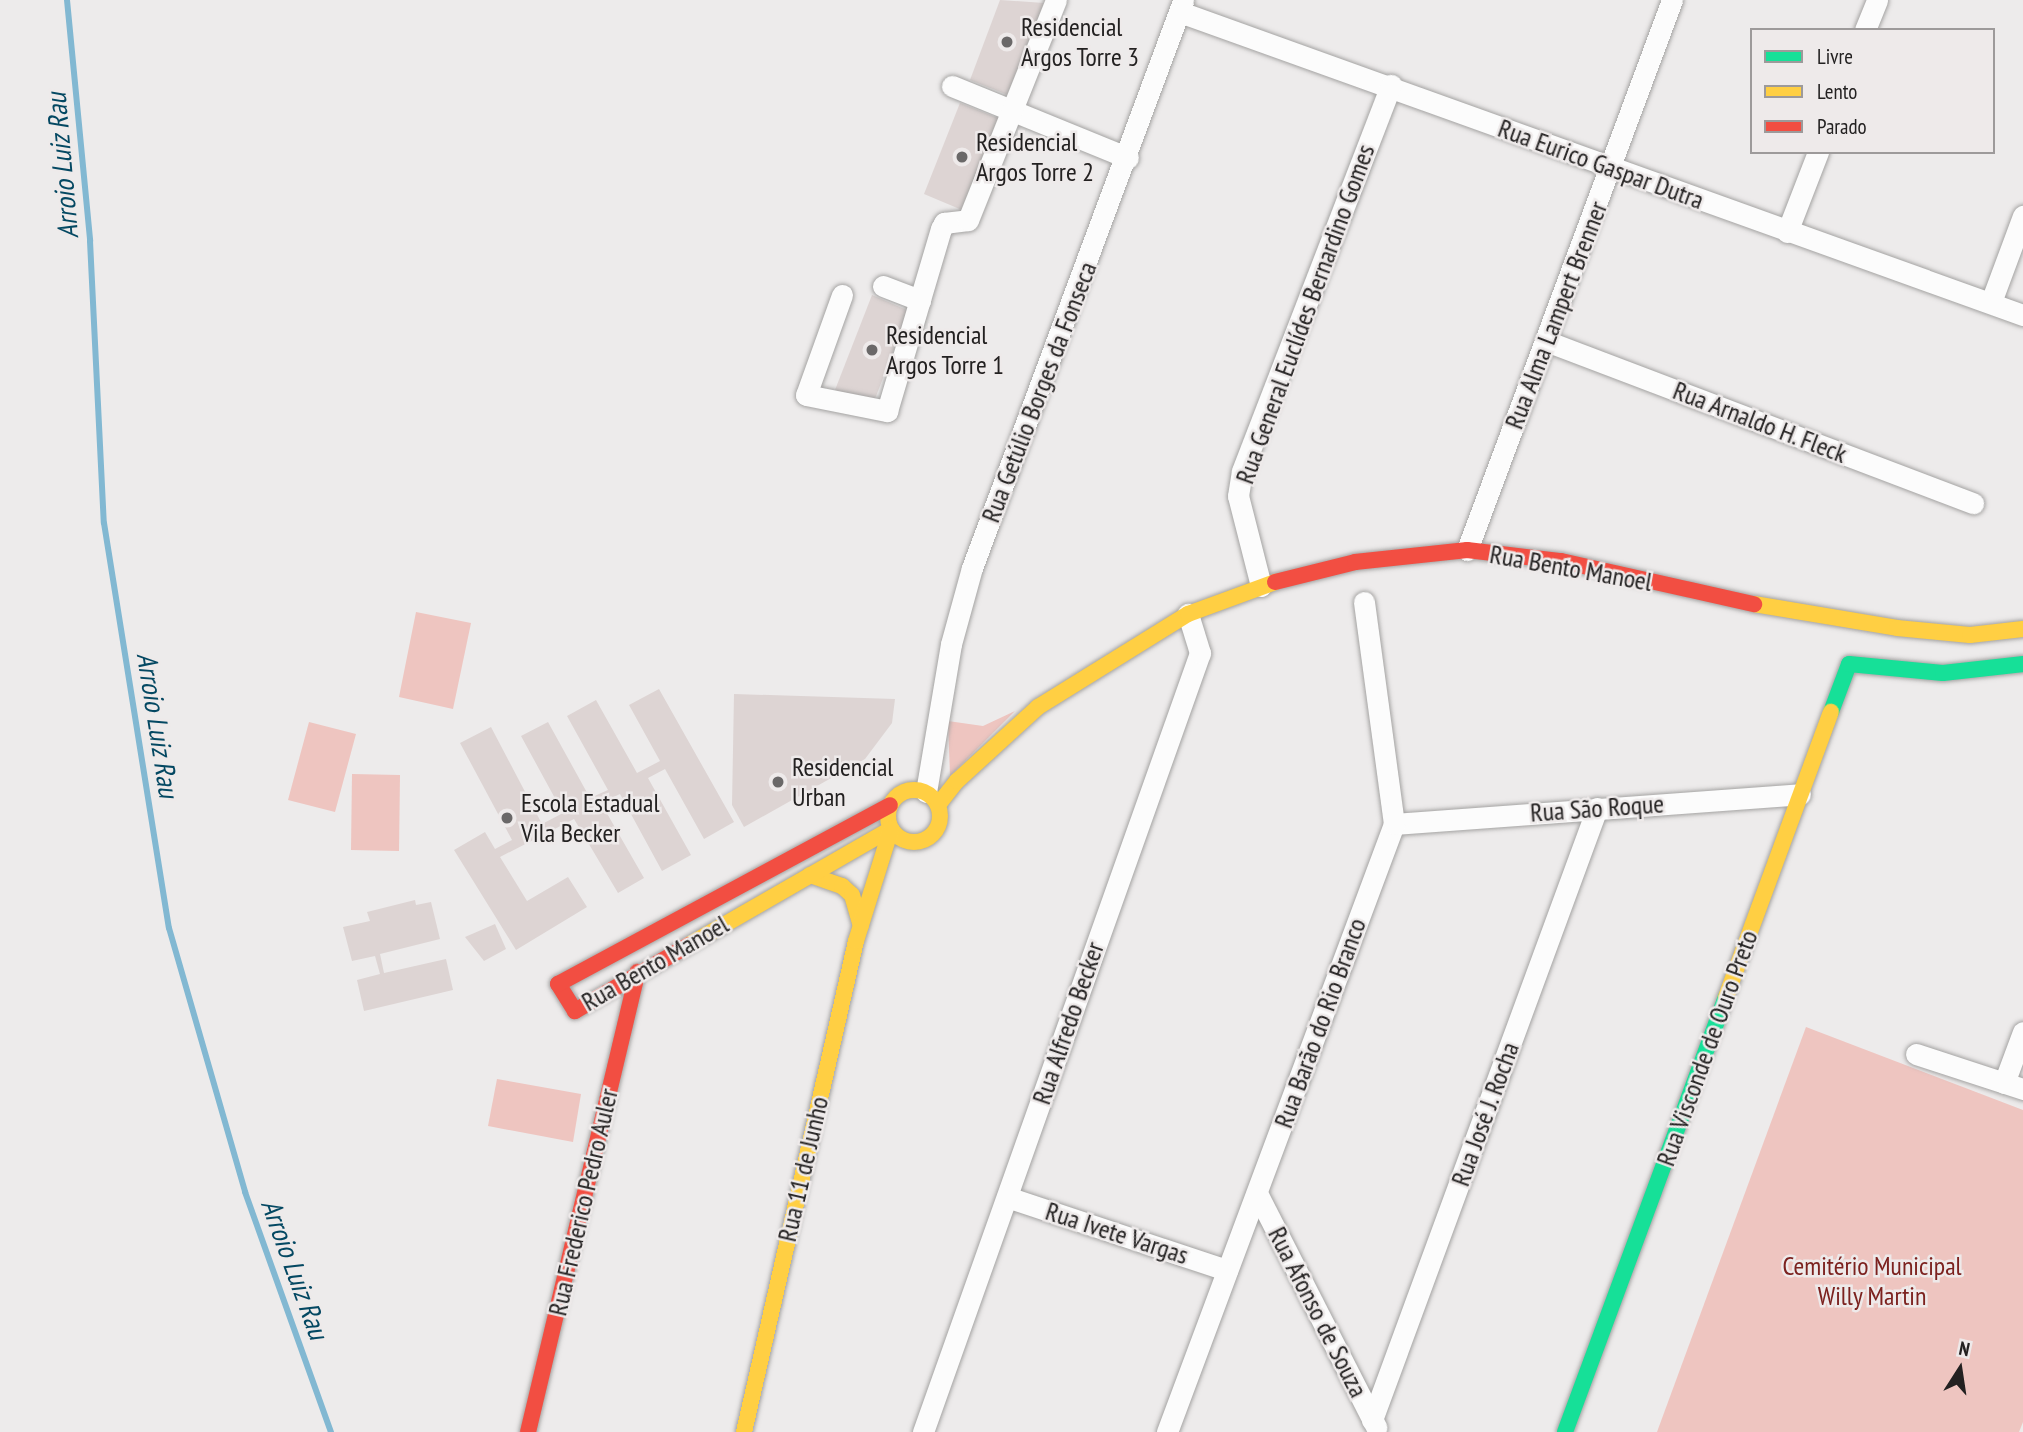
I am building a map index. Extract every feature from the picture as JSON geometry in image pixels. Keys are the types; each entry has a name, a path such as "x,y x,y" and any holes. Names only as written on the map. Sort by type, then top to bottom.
{"street":[{"path":"842,295 806,395 887,411 944,223 968,220 1015,111 1056,0"},
{"name":"Rua Alma Lampert Brenner","path":"1467,550 1612,168 1672,0"},
{"path":"1866,28 1877,0"},
{"name":"Rua Eurico Gaspar Dutra","path":"1182,6 1612,168 2023,315"},
{"name":"Rua Getúlio Borges da Fonseca","path":"932,799 951,644 972,568 1128,158 1182,6"},
{"name":"Rua General Euclídes Bernardino Gomes","path":"1261,586 1238,496 1242,471 1391,85"},
{"path":"952,86 1128,158"},
{"path":"1787,232 1817,154"},
{"path":"1991,302 2023,216"},
{"path":"883,286 920,300"},
{"name":"Rua Arnaldo H. Fleck","path":"1546,341 1973,503"},
{"name":"Rua Bento Manoel","path":"932,799 957,781 1038,707 1188,614 1261,586 1355,562 1467,550 1561,561 1739,601 1898,628 1970,635 2023,629"},
{"name":"Rua Barão do Rio Branco","path":"1167,1432 1394,824 1364,602"},
{"name":"Rua Alfredo Becker","path":"923,1432 1200,653 1188,614"},
{"name":"Rua Visconde de Ouro Preto","path":"1564,1432 1849,664 1942,673 2023,664"},
{"path":"909,790 932,799 936,831 922,841 907,842 891,829 890,805 909,790"},
{"name":"Rua São Roque","path":"1394,824 1800,794"},
{"name":"Rua Bento Manoel","path":"890,805 724,892 558,984 575,1011 638,972 891,829"},
{"name":"Rua José J. Rocha","path":"1375,1426 1597,808"},
{"name":"Rua 11 de Junho","path":"744,1432 861,926 891,829"},
{"name":"Rua 11 de Junho","path":"866,907 907,842"},
{"path":"810,875 842,886 852,895 861,926"},
{"name":"Rua Frederico Pedro Auler","path":"528,1432 638,972"},
{"path":"1916,1054 2013,1086 2023,1032"},
{"name":"Rua Afonso de Souza","path":"1257,1193 1375,1426"},
{"name":"Rua Ivete Vargas","path":"1007,1197 1227,1270"}],"green space":[{"path":"416,612 471,623 453,709 399,697"},
{"path":"1015,711 950,776 948,721 983,726"},
{"path":"309,722 356,734 335,812 288,800"},
{"path":"352,774 400,775 399,851 351,850"},
{"name":"Cemitério Municipal Willy Martin","path":"1806,1027 2023,1110 2023,1422 2019,1432 1657,1432"},
{"path":"497,1079 581,1094 573,1142 488,1126"}],"building":[{"name":"Residencial Argos Torre 3","path":"1000,0 1044,3 1008,95 970,80"},
{"name":"Residencial Argos Torre 2","path":"960,103 1003,120 962,210 924,194"},
{"name":"Residencial Argos Torre 1","path":"872,295 909,311 873,404 835,390"},
{"path":"659,689 734,822 704,839 665,769 648,778 691,855 662,871 620,794 601,803 644,878 618,893 574,819 500,857 527,901 568,877 587,907 516,950 454,850 485,832 495,849 512,840 460,743 491,727 542,824 563,813 521,736 548,722 590,798 608,790 567,716 596,700 637,773 660,761 629,705"},
{"name":"Residencial Urban","path":"734,694 895,699 892,723 865,759 744,827 732,805"},
{"path":"415,900 416,905 431,902 440,939 380,954 384,973 446,959 453,990 364,1011 357,980 380,974 375,956 352,961 343,927 370,921 367,912"},
{"path":"495,924 506,949 484,961 465,937"}],"waterway":[{"name":"Arroio Luiz Rau","path":"67,0 90,241 104,523 169,928 245,1192 331,1432"}],"traffic: fast":[{"path":"1831,712 1849,664 1943,673 2023,664"},
{"path":"1565,1432 1726,997"}],"traffic: slow":[{"path":"938,805 957,781 1038,707 1188,614 1275,582"},
{"path":"1754,604 1897,628 1970,635 2023,629"},
{"path":"1726,997 1831,712"},
{"path":"914,790 933,797 940,816 933,835 914,842 895,835 888,816 895,797 914,790"},
{"path":"689,945 891,829"},
{"path":"744,1432 856,941 891,829"},
{"path":"810,875 842,886 852,895 861,926"}],"traffic: jam":[{"path":"1275,582 1355,562 1467,550 1561,561 1754,604"},
{"path":"689,945 575,1011 558,984 890,805"},
{"path":"528,1432 638,972"}],"place":[{"name":"Residencial Argos Torre 3","path":"1007,42"},
{"name":"Residencial Argos Torre 2","path":"962,157"},
{"name":"Residencial Argos Torre 1","path":"872,350"},
{"name":"Residencial Urban","path":"778,782"},
{"name":"Escola Estadual Vila Becker","path":"507,818"}]}
